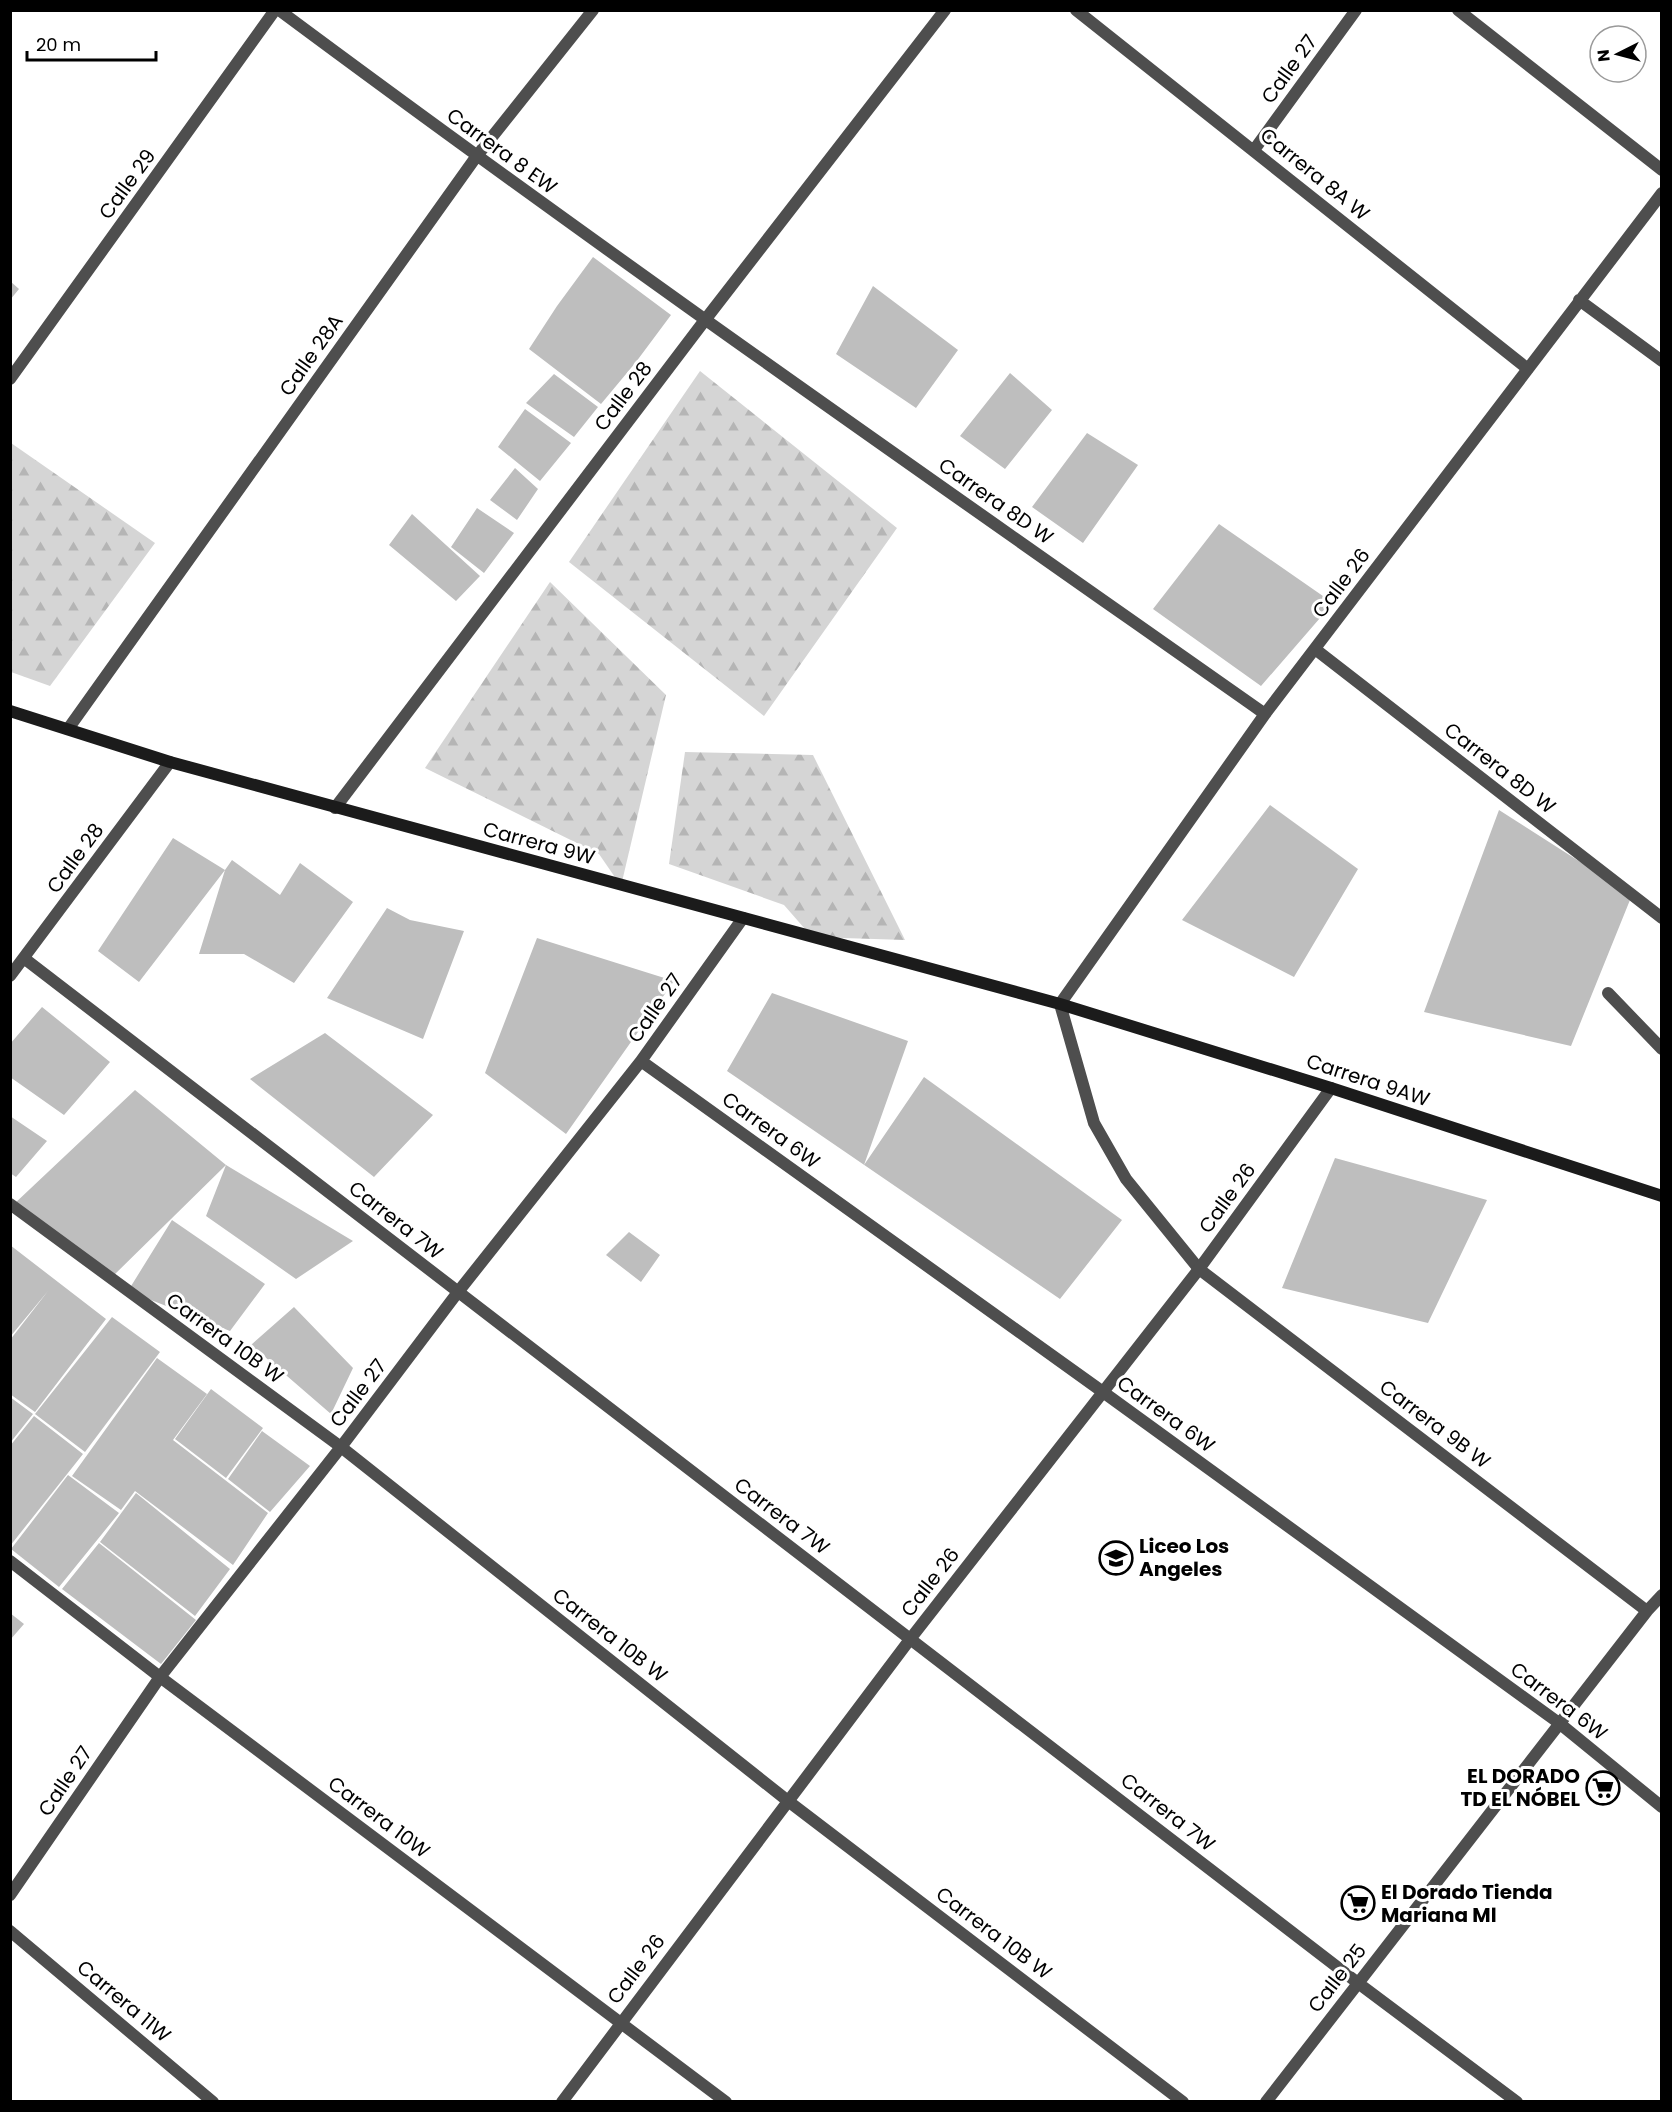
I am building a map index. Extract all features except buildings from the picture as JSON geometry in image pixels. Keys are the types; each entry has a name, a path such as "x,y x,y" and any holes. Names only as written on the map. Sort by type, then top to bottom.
{"main road":[{"name":"Carrera 9W","path":"10,711 170,762 1060,1004"},
{"name":"Carrera 9AW","path":"1060,1004 1331,1088 1662,1196"}],"street":[{"name":"Carrera 8 EW","path":"277,10 476,157 705,320"},
{"name":"Calle 29","path":"10,379 277,10"},
{"name":"Calle 28A","path":"68,729 476,157 593,10"},
{"name":"Calle 28","path":"335,808 705,320 945,10"},
{"name":"Carrera 8A W","path":"1076,10 1528,369"},
{"name":"Calle 27","path":"1254,150 1356,10"},
{"path":"1458,10 1662,170"},
{"name":"Calle 26","path":"1060,1004 1265,714 1662,193"},
{"path":"1579,300 1662,361"},
{"name":"Carrera 8D W","path":"705,320 1265,714"},
{"name":"Carrera 8D W","path":"1315,649 1662,918"},
{"name":"Calle 28","path":"10,976 25,959 170,762"},
{"name":"Calle 27","path":"10,1895 159,1677 641,1061 743,918"},
{"name":"Carrera 7W","path":"25,959 1358,1983 1517,2102"},
{"path":"1608,993 1662,1049"},
{"name":"Carrera 9B W","path":"1060,1004 1094,1123 1126,1179 1199,1269 1647,1611"},
{"name":"Carrera 6W","path":"641,1061 1560,1723 1662,1807"},
{"name":"Calle 26","path":"562,2102 910,1638 1199,1269 1331,1088"},
{"name":"Carrera 10B W","path":"10,1204 341,1447 788,1801 1183,2102"},
{"name":"Carrera 10W","path":"10,1561 159,1677 726,2102"},
{"name":"Calle 25","path":"1266,2102 1647,1611 1662,1595"},
{"name":"Carrera 11W","path":"10,1931 213,2102"}],"green space":[{"path":"700,371 897,528 764,716 569,562"},
{"path":"11,443 155,543 50,686 11,672"},
{"path":"550,582 666,695 621,886 599,854 425,768"},
{"path":"685,752 813,755 905,940 812,937 784,905 669,864"}],"place":[{"name":"Liceo Los Angeles","path":"1116,1558"},
{"name":"EL DORADO TD EL NÓBEL","path":"1603,1788"},
{"name":"El Dorado Tienda Mariana Ml","path":"1358,1903"}]}
